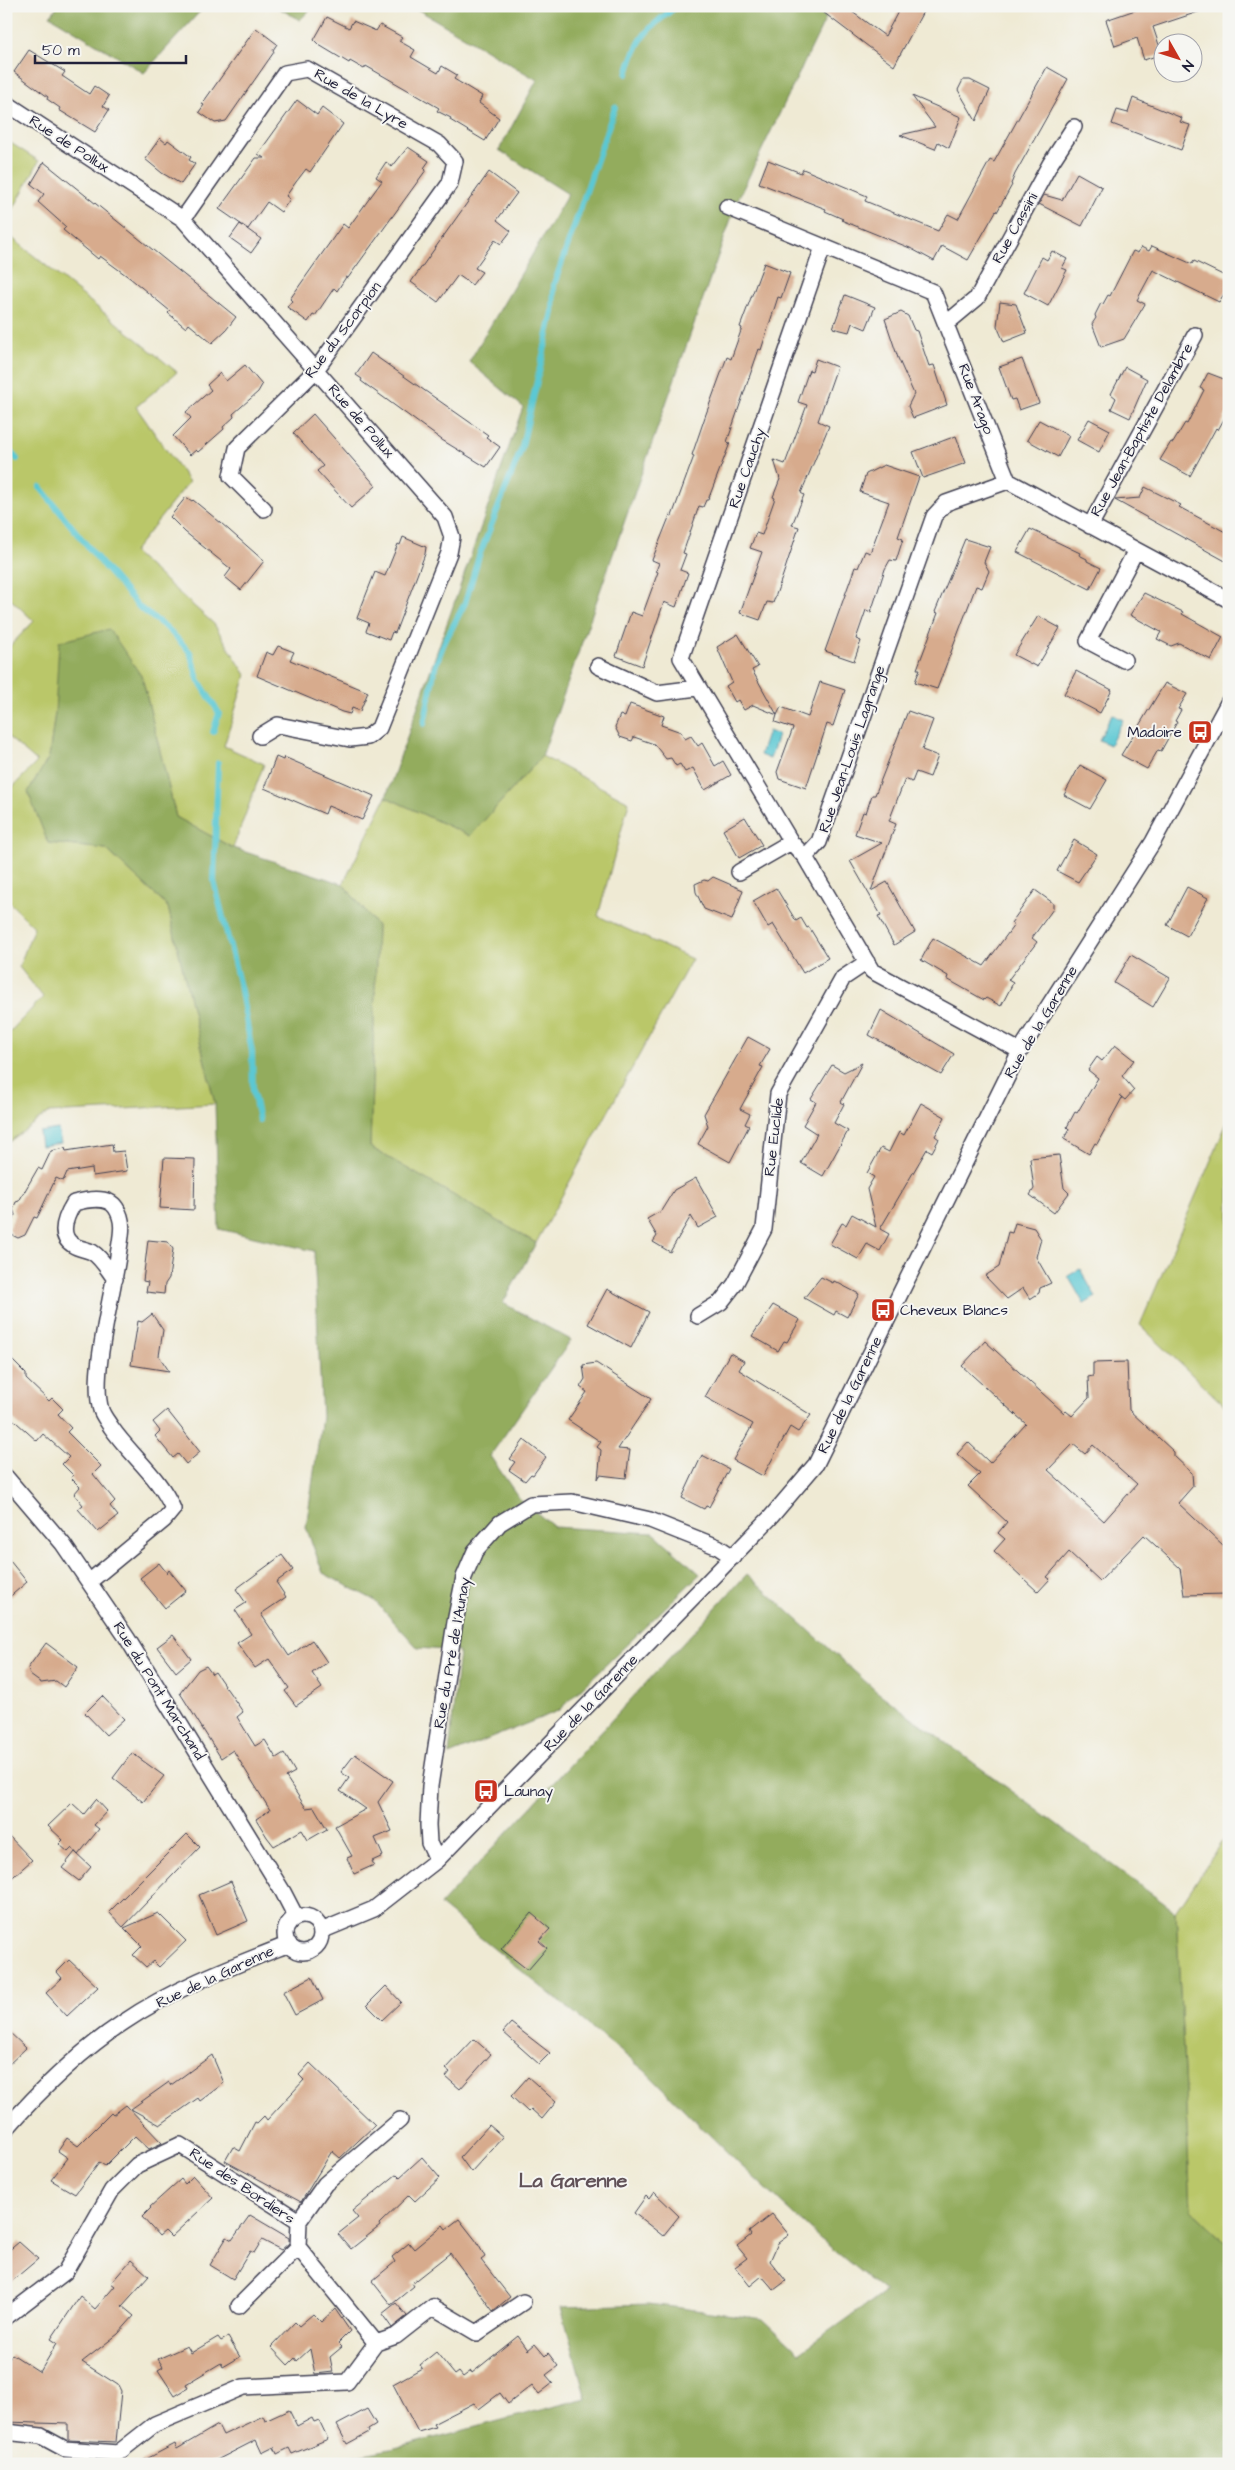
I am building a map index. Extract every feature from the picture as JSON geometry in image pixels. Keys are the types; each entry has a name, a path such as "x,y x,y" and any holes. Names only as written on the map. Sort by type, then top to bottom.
{"street":[{"name":"Rue de la Lyre","path":"183,219 285,73 307,68 439,144 455,161"},
{"name":"Rue de Pollux","path":"6,103 183,219 445,517 452,537 449,554 379,728 368,737 350,739 278,725 260,736"},
{"name":"Rue Cassini","path":"947,323 977,298 1050,164 1074,127"},
{"name":"Rue du Scorpion","path":"264,509 231,476 237,448 316,370 450,184 455,161"},
{"name":"Rue Arago","path":"728,207 933,292 947,323 1008,481"},
{"name":"Rue Cauchy","path":"805,857 791,842 697,688 681,658 824,247"},
{"name":"Rue Jean-Baptiste Delambre","path":"1090,526 1195,335"},
{"path":"1008,481 1229,600"},
{"name":"Rue Jean-Louis Lagrange","path":"805,857 819,842 934,516 946,503 1008,481"},
{"path":"1124,660 1088,641 1136,550"},
{"path":"598,666 657,693 697,688"},
{"name":"Rue de la Garenne","path":"296,1917 286,1929 288,1944 297,1950 312,1949 319,1942 321,1931 374,1909 437,1860 733,1557 770,1518 816,1464 1020,1051 1153,842 1229,700"},
{"path":"738,872 791,842"},
{"path":"805,857 872,970 1020,1051"},
{"name":"Rue Euclide","path":"698,1316 721,1302 726,1296 764,1229 778,1094 843,978 867,962"},
{"path":"89,1582 164,1520 173,1509 167,1494 116,1433 102,1411 97,1381 115,1279 123,1223 116,1206 107,1201 88,1199 74,1203 66,1215 64,1228 67,1240 74,1246 92,1252 115,1279"},
{"name":"Rue du Pont Marchand","path":"6,1476 63,1544 127,1638 283,1892 296,1917"},
{"name":"Rue du Pré de l'Aunay","path":"437,1860 429,1843 430,1786 455,1622 464,1577 475,1551 500,1524 531,1504 572,1502 650,1520 718,1547 733,1557"},
{"path":"296,1917 312,1918 316,1921 321,1931"},
{"name":"Rue de la Garenne","path":"6,2129 66,2067 124,2021 183,1988 288,1944"},
{"path":"299,2221 325,2184 400,2120"},
{"name":"Rue des Bordiers","path":"6,2317 65,2272 112,2190 137,2165 180,2145 299,2221 298,2247 376,2343"},
{"path":"239,2306 298,2247"},
{"path":"6,2432 41,2436 65,2450 118,2453 155,2424 243,2387 347,2382 376,2343 396,2336 433,2307 477,2333 523,2302"}],"green space":[{"path":"58,6 205,6 144,73 50,16"},
{"path":"275,6 314,6 300,20"},
{"path":"412,6 812,6 826,18 738,199 542,756 470,836 386,797 523,407 469,362 568,194 499,150 537,80"},
{"path":"6,140 39,161 6,223"},
{"path":"6,233 177,372 136,407 189,482 133,552 214,624 246,675 224,746 264,764 233,848 176,817 142,677 55,713 49,757 29,793 48,843 106,849 168,907 215,1104 48,1113 6,1144 6,1036 43,997 19,967 34,927 6,899 6,794 37,762 6,735 6,650 34,621 6,595"},
{"path":"109,629 142,677 176,817 233,848 343,884 377,926 370,1147 536,1243 503,1303 571,1340 490,1456 519,1498 554,1527 654,1533 700,1574 558,1711 449,1755 459,1651 418,1648 374,1600 323,1573 306,1527 322,1417 314,1251 219,1229 215,1104 168,907 106,849 48,843 28,792 49,757 55,713 59,642"},
{"path":"542,756 629,802 598,916 692,959 536,1243 370,1147 377,926 343,884 386,797 470,836"},
{"path":"1229,1118 1229,1410 1140,1325"},
{"path":"747,1574 876,1691 1176,1912 1191,2209 1229,2245 1229,2464 310,2464 396,2448 586,2398 561,2307 650,2304 763,2319 799,2353 885,2292 818,2237 735,2160 644,2070 440,1905"},
{"path":"1229,1832 1229,2245 1191,2209 1176,1912"}],"water":[{"path":"1112,714 1123,720 1110,745 1099,740"},
{"path":"768,731 778,735 770,759 760,755"},
{"path":"58,1129 61,1143 41,1146 39,1132"},
{"path":"1080,1269 1096,1297 1084,1304 1068,1276"}],"building":[{"path":"815,6 844,6 885,36 901,6 926,6 894,66"},
{"path":"1147,6 1206,6 1207,9 1153,27 1155,32 1152,32 1152,57 1144,60 1137,38 1115,46 1106,20"},
{"path":"327,17 349,28 353,21 376,31 380,25 402,37 399,41 415,50 411,57 438,73 442,66 457,75 454,79 482,96 479,103 499,118 485,141 437,111 439,108 366,66 364,69 350,61 349,63 319,45 314,40"},
{"path":"256,28 277,44 273,50 274,52 226,121 215,123 199,112 204,105 202,104"},
{"path":"29,50 65,72 62,76 89,94 94,86 109,96 103,106 109,110 95,132 59,110 60,108 47,99 48,97 14,72"},
{"path":"1047,67 1068,79 1015,174 1012,185 968,260 942,246 934,261 910,248 841,220 843,219 825,211 826,209 759,183 768,160 801,173 803,169 867,196 865,201 938,231 948,214 958,219 990,160 994,162"},
{"path":"963,80 970,80 990,90 976,121 958,90"},
{"path":"912,96 961,117 949,148 938,142 935,149 900,135 935,127"},
{"path":"1133,98 1182,118 1180,122 1190,125 1181,150 1112,124 1117,110 1128,113"},
{"path":"297,100 317,115 322,108 343,124 310,172 306,169 286,196 290,199 281,212 267,202 248,229 219,209 256,158 264,158 258,154"},
{"path":"160,138 166,143 168,140 191,157 189,160 195,164 181,184 162,173 145,159"},
{"path":"408,147 429,161 424,168 426,170 348,278 346,277 337,291 334,288 315,316 313,315 308,322 287,307 292,301 290,299 343,224 348,228 382,181 376,177 386,162 392,167"},
{"path":"44,162 236,317 226,330 212,343 189,324 186,328 168,313 170,311 130,278 100,256 98,259 63,230 66,227 38,202 44,194 31,184"},
{"path":"489,172 517,193 497,220 511,231 501,244 495,240 475,268 482,272 472,285 458,275 438,302 411,282"},
{"path":"1077,173 1102,187 1082,226 1039,204 1044,195 1062,200"},
{"path":"240,224 261,239 251,253 230,238"},
{"path":"1152,246 1192,264 1194,261 1229,278 1229,286 1219,302 1153,270 1137,300 1145,304 1124,339 1101,347 1092,324 1101,303 1103,304 1108,295 1110,296 1133,251 1138,253 1141,247 1149,251"},
{"path":"1052,251 1067,259 1062,268 1067,270 1048,306 1024,293 1042,257 1047,260"},
{"path":"764,263 790,273 781,298 778,297 761,350 759,349 727,442 730,443 708,500 706,500 703,507 699,506 683,553 686,554 680,570 688,573 676,607 664,602 642,666 616,656 631,612 642,616 658,572 656,571 659,563 652,560 670,515 672,516 694,456 692,455 706,414 727,357 731,359 742,328 740,327"},
{"path":"845,295 875,307 866,329 852,323 849,332 833,328"},
{"path":"1000,302 1016,304 1027,333 1004,342 997,326"},
{"path":"901,312 908,316 914,330 917,331 929,366 934,365 947,405 913,418 908,406 914,394 898,358 885,319"},
{"path":"371,353 488,435 486,437 500,447 486,467 442,440 361,381 362,379 356,375"},
{"path":"816,359 837,367 818,421 829,426 801,493 804,495 792,525 799,527 783,575 773,603 767,602 760,620 740,613 762,552 750,548 756,533 762,535 775,498 773,497 780,479 774,460 785,464 807,405 798,402 809,370 812,371"},
{"path":"1022,359 1039,403 1019,410 1015,399 1011,400 999,367"},
{"path":"245,365 262,385 258,392 233,414 234,417 223,427 224,429 198,452 196,450 190,455 173,436 191,418 186,412 211,390 207,385 220,373 226,381"},
{"path":"1125,367 1147,379 1130,418 1111,409 1116,398 1111,394"},
{"path":"1208,373 1229,381 1229,410 1218,430 1216,428 1190,476 1160,460 1185,423 1187,424 1204,390 1200,388"},
{"path":"313,414 376,486 351,508 317,471 323,466 293,433"},
{"path":"1089,419 1110,430 1099,452 1077,440"},
{"path":"1039,420 1069,436 1058,457 1027,440"},
{"path":"956,436 966,463 923,478 913,452"},
{"path":"884,465 919,477 898,537 903,539 896,561 890,560 885,569 871,612 866,610 856,639 861,641 854,661 825,651 855,567 858,568 865,551 870,553 889,502 860,492 866,474"},
{"path":"1145,487 1181,505 1179,507 1229,534 1229,563 1115,500 1140,498"},
{"path":"186,497 193,500 264,561 241,590 225,577 231,569 185,532 170,517"},
{"path":"1030,529 1080,553 1079,555 1087,559 1087,561 1101,568 1090,589 1017,552"},
{"path":"403,537 426,547 395,633 392,632 389,640 366,631 369,623 357,618 375,572 385,576 398,544 400,545"},
{"path":"965,539 990,547 984,562 989,571 982,588 976,586 937,689 915,682 920,669 917,669 938,613 935,612"},
{"path":"1144,593 1183,612 1182,614 1223,637 1211,660 1179,643 1171,646 1157,639 1161,632 1130,615"},
{"path":"1038,616 1060,628 1037,667 1014,655"},
{"path":"738,634 758,667 752,670 777,715 753,705 744,710 738,700 735,702 726,686 732,682 717,647"},
{"path":"278,646 294,652 290,660 368,692 360,711 352,708 350,714 342,712 257,676 266,652 273,655"},
{"path":"1076,671 1112,690 1100,713 1064,694"},
{"path":"820,682 845,690 833,726 827,724 806,788 779,779 777,772 793,728 775,722 781,707 808,717"},
{"path":"1165,683 1187,694 1178,709 1181,710 1175,721 1177,722 1161,751 1158,750 1147,769 1121,755"},
{"path":"630,704 664,716 661,725 681,732 685,739 691,736 698,746 702,743 715,766 723,761 731,775 705,790 693,768 685,772 680,764 676,766 671,758 666,759 654,744 634,737 632,741 620,737 615,727 620,715 625,717"},
{"path":"908,711 933,720 922,750 938,756 930,777 916,772 912,782 905,779 889,821 896,824 871,891 887,882 915,932 894,945 878,916 881,915 850,861 882,843 855,834 863,812 866,813 872,795 875,795"},
{"path":"276,757 283,760 284,757 374,796 362,820 328,806 325,814 264,788"},
{"path":"1080,765 1107,780 1090,809 1064,795"},
{"path":"745,817 762,845 739,858 723,830"},
{"path":"1074,840 1097,854 1078,882 1057,871"},
{"path":"713,877 743,890 732,920 704,909 696,892 695,884 704,880 708,881"},
{"path":"1187,887 1208,898 1187,936 1167,925"},
{"path":"776,888 796,921 801,918 807,928 809,927 828,958 803,973 773,924 768,927 753,901"},
{"path":"1035,890 1053,903 1053,909 1032,938 1037,942 1008,980 1013,983 1001,1006 986,998 984,1000 947,979 948,976 921,960 933,938 984,966 1014,925 1011,923"},
{"path":"1131,955 1170,978 1153,1007 1114,983"},
{"path":"881,1010 954,1054 941,1075 869,1035"},
{"path":"748,1037 770,1049 760,1066 763,1067 740,1109 750,1114 745,1124 749,1126 730,1162 698,1144 708,1126 704,1114"},
{"path":"1115,1045 1134,1060 1122,1076 1134,1090 1125,1100 1119,1095 1122,1098 1097,1144 1095,1143 1089,1154 1064,1139 1069,1129 1067,1127 1075,1112 1077,1113 1098,1078 1088,1070 1097,1057 1102,1061"},
{"path":"862,1063 841,1102 844,1104 834,1123 848,1131 823,1176 801,1163 817,1134 803,1125 816,1102 811,1099 832,1065 844,1072"},
{"path":"921,1103 945,1117 935,1136 939,1139 932,1152 927,1149 880,1229 889,1234 880,1251 867,1244 858,1259 830,1244 842,1223 846,1225 852,1214 876,1227 867,1189 874,1177 867,1173 881,1148 889,1152 899,1132 904,1135"},
{"path":"112,1144 113,1152 124,1151 127,1171 93,1176 92,1168 67,1172 63,1181 56,1178 37,1218 34,1217 25,1235 18,1238 12,1235 9,1228 15,1215 13,1209 16,1202 19,1201 38,1168 42,1170 51,1151 65,1148 66,1151"},
{"path":"1059,1155 1064,1188 1069,1193 1054,1213 1030,1195 1034,1189 1030,1158"},
{"path":"164,1158 195,1159 194,1210 160,1208"},
{"path":"696,1178 718,1217 698,1228 691,1216 670,1252 653,1242 657,1236 647,1219 661,1211 674,1190"},
{"path":"1015,1223 1034,1228 1041,1239 1036,1257 1051,1283 1040,1288 1039,1293 1030,1299 1023,1288 1007,1299 985,1276 999,1267 1008,1232 1012,1233"},
{"path":"148,1240 168,1242 173,1249 169,1278 165,1284 164,1294 146,1292 148,1282 143,1281"},
{"path":"821,1277 833,1283 834,1281 859,1294 847,1317 836,1311 834,1315 804,1298"},
{"path":"607,1289 649,1312 631,1348 588,1324"},
{"path":"773,1305 800,1320 787,1342 784,1341 778,1351 752,1336"},
{"path":"152,1314 163,1330 159,1356 169,1371 131,1365 138,1321 142,1322"},
{"path":"985,1341 1064,1413 1066,1411 1072,1416 1089,1398 1088,1377 1093,1376 1093,1363 1127,1362 1129,1410 1174,1452 1174,1456 1192,1473 1193,1486 1178,1503 1224,1546 1227,1594 1184,1595 1180,1568 1144,1535 1100,1581 1069,1552 1047,1577 1050,1579 1038,1592 994,1551 1005,1539 998,1533 1007,1522 968,1486 980,1474 957,1454 968,1442 990,1463 1026,1424 962,1366","holes":["1073,1444 1085,1454 1093,1445 1137,1484 1104,1521 1048,1470"]},
{"path":"730,1353 744,1361 739,1370 811,1415 798,1432 790,1427 763,1476 733,1460 753,1424 705,1397"},
{"path":"6,1354 26,1374 26,1379 49,1401 52,1398 63,1409 58,1414 71,1428 67,1432 101,1466 93,1474 115,1501 110,1506 118,1516 98,1532 78,1509 83,1505 74,1494 80,1487 71,1478 73,1475 62,1464 69,1457 43,1434 37,1441 6,1413"},
{"path":"596,1363 651,1399 618,1449 630,1450 626,1478 600,1475 598,1479 601,1450 597,1447 601,1442 568,1420 587,1392 580,1387 585,1379 583,1365"},
{"path":"167,1410 200,1452 186,1464 178,1454 173,1458 155,1436 160,1431 153,1422"},
{"path":"524,1440 546,1457 533,1475 531,1474 525,1481 509,1470 515,1462 510,1459"},
{"path":"702,1455 729,1469 709,1507 706,1506 704,1509 682,1498"},
{"path":"282,1555 293,1570 276,1582 286,1597 261,1614 289,1656 312,1640 327,1662 312,1673 322,1688 296,1706 285,1691 289,1688 269,1659 255,1668 237,1643 251,1634 235,1610 246,1603 236,1589"},
{"path":"6,1556 27,1582 6,1600"},
{"path":"159,1563 167,1573 169,1570 186,1591 165,1608 140,1578"},
{"path":"173,1635 191,1659 176,1672 157,1647"},
{"path":"46,1643 78,1667 64,1687 56,1681 41,1683 30,1675 28,1668"},
{"path":"206,1666 212,1674 215,1672 243,1712 237,1717 255,1746 265,1740 276,1758 284,1753 295,1772 286,1777 306,1808 314,1807 327,1829 308,1840 302,1830 274,1846 267,1837 256,1819 270,1810 233,1750 221,1758 180,1693 198,1670"},
{"path":"102,1696 124,1719 106,1735 85,1713"},
{"path":"132,1753 164,1776 143,1802 113,1778"},
{"path":"355,1754 393,1781 378,1802 392,1831 375,1838 383,1856 372,1861 374,1865 354,1874 347,1858 352,1856 335,1826 366,1809 340,1791 349,1778 341,1772"},
{"path":"96,1799 107,1811 94,1825 99,1829 78,1855 72,1848 68,1852 59,1844 63,1840 48,1826 72,1803 84,1814"},
{"path":"6,1833 32,1860 6,1883"},
{"path":"187,1834 200,1847 123,1927 109,1912"},
{"path":"75,1852 91,1867 79,1881 62,1868"},
{"path":"231,1881 248,1921 216,1935 199,1895"},
{"path":"158,1913 186,1941 159,1967 153,1961 146,1967 133,1955 142,1946 124,1928"},
{"path":"531,1913 550,1929 539,1941 547,1948 528,1970 501,1949"},
{"path":"69,1960 98,1987 67,2016 46,1993 62,1978 57,1972"},
{"path":"312,1977 323,2000 295,2015 283,1992"},
{"path":"386,1986 401,2002 382,2020 367,2005"},
{"path":"511,2023 550,2053 539,2064 503,2032"},
{"path":"6,2029 26,2048 6,2067"},
{"path":"474,2039 491,2054 460,2089 446,2077 450,2072 446,2069"},
{"path":"212,2055 224,2083 200,2101 198,2098 160,2125 131,2109 169,2082 171,2085"},
{"path":"310,2063 375,2125 340,2158 332,2151 301,2202 225,2161 233,2147 240,2151 255,2122 257,2123 264,2116 267,2120 304,2080 299,2075"},
{"path":"528,2077 556,2102 542,2119 531,2109 528,2112 511,2096"},
{"path":"126,2105 162,2143 149,2149 135,2136 105,2166 99,2162 75,2194 51,2180 68,2158 58,2151 67,2138 78,2146 111,2113 113,2115"},
{"path":"489,2125 503,2137 471,2172 460,2157"},
{"path":"422,2157 440,2178 415,2201 409,2195 379,2224 380,2226 351,2249 338,2234 358,2218 352,2211 397,2174 400,2177"},
{"path":"193,2176 213,2198 171,2237 165,2231 159,2236 142,2217 150,2207 181,2179 185,2184"},
{"path":"654,2192 679,2216 663,2236 634,2213 646,2196 649,2199"},
{"path":"772,2214 789,2235 778,2243 770,2261 786,2281 774,2290 762,2276 750,2286 735,2267 747,2258 737,2246 751,2235 749,2232"},
{"path":"250,2215 289,2238 289,2243 281,2250 262,2240 254,2253 250,2251 233,2279 210,2265 227,2237 232,2240"},
{"path":"459,2219 477,2242 485,2257 481,2260 510,2297 493,2311 450,2253 412,2283 414,2286 391,2305 372,2281 395,2262 392,2257 409,2243 414,2249 443,2225 446,2229"},
{"path":"19,2242 38,2259 6,2286 6,2253"},
{"path":"131,2260 149,2276 122,2306 134,2316 118,2334 82,2362 118,2385 121,2391 116,2442 68,2440 68,2424 6,2422 6,2364 12,2354 40,2372 57,2343 51,2339 80,2296 95,2309 115,2286 111,2283"},
{"path":"396,2303 407,2316 392,2328 382,2314"},
{"path":"335,2309 350,2331 338,2343 342,2347 330,2357 333,2372 315,2374 310,2349 297,2361 295,2358 288,2365 271,2347 295,2322 299,2326 313,2314 321,2322"},
{"path":"518,2336 528,2350 535,2344 545,2356 548,2353 558,2366 546,2375 553,2383 539,2394 532,2385 508,2404 500,2393 479,2409 474,2403 433,2424 435,2427 418,2432 393,2384 422,2368 420,2365 436,2352 455,2375 459,2372 463,2377 471,2371 472,2373"},
{"path":"218,2337 221,2341 228,2337 240,2357 223,2367 221,2363 186,2384 188,2388 175,2396 158,2370 163,2367 158,2359 187,2346 191,2353"},
{"path":"367,2409 376,2424 368,2429 369,2432 347,2444 337,2425"},
{"path":"289,2410 297,2426 312,2418 314,2422 319,2420 328,2439 292,2454 289,2448 277,2454 274,2447 262,2453 256,2440 209,2464 137,2464 175,2444 177,2449 218,2425 223,2435 263,2416 265,2421"}],"waterway":[{"path":"627,74 635,51 644,35 677,6"},
{"path":"424,724 435,667 444,643 465,603 479,556 521,450 553,312 554,285 615,107"},
{"path":"6,447 17,459"},
{"path":"40,487 140,608 167,628 190,652 198,679 219,713 213,732"},
{"path":"218,763 214,881 241,991 252,1052 253,1091 259,1120"}],"place":[{"name":"Madoire","path":"1200,732"},
{"name":"Cheveux Blancs","path":"883,1310"},
{"name":"Launay","path":"486,1791"}],"district":[{"name":"La Garenne","path":"573,2181"}]}
